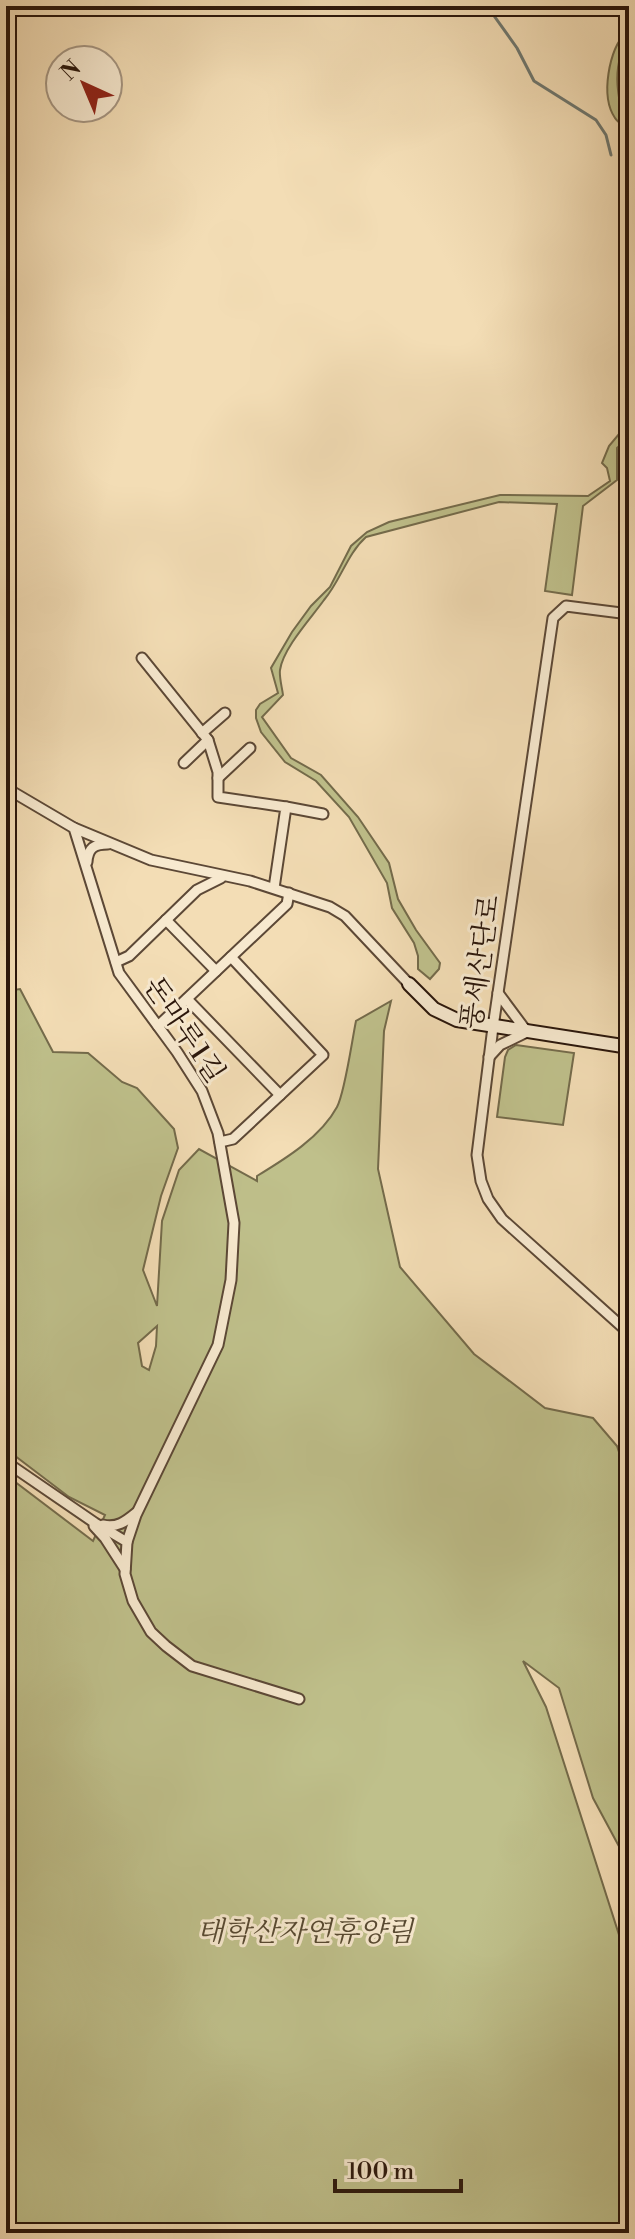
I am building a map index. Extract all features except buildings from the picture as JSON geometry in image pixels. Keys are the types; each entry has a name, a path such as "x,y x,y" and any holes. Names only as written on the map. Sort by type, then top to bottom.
{"street":[{"name":"풍세산단로","path":"629,614 575,605 559,609 553,618 477,1155 481,1181 488,1199 502,1219 629,1333"},
{"path":"142,658 205,736 218,778 218,797 323,814"},
{"path":"184,763 225,713"},
{"path":"218,778 250,748"},
{"path":"6,788 74,828 151,860 274,888 317,902 345,916 434,1009 457,1020 629,1047"},
{"path":"274,888 286,807"},
{"name":"돈마루1길","path":"74,828 119,973 202,1091 220,1142 234,1223 231,1280 218,1345 138,1511 127,1542 125,1570"},
{"path":"87,866 88,852 93,847 111,844"},
{"path":"188,869 197,890"},
{"path":"116,962 129,956 197,890 223,877"},
{"path":"158,1026 287,904 289,893"},
{"path":"166,920 216,971"},
{"path":"220,1142 233,1139 323,1055 231,957"},
{"path":"498,993 527,1032"},
{"path":"187,999 280,1095"},
{"path":"489,1057 500,1045 527,1032"},
{"path":"6,1462 127,1542"},
{"path":"95,1523 112,1527 125,1523 138,1511"},
{"path":"83,1515 105,1538 125,1570 133,1601 151,1632 192,1666 299,1699"}],"green space":[{"path":"626,32 629,36 619,62 617,82 622,116 629,121 629,131 616,120 610,109 607,86 611,61"},
{"path":"629,422 626,440 617,448 617,480 583,506 572,595 545,591 557,504 499,502 366,537 282,661 280,679 283,695 262,717 291,758 321,775 358,817 389,863 398,899 440,963 430,979 418,969 414,943 392,908 387,883 349,817 316,781 285,762 261,732 256,710 278,693 271,668 292,632 330,587 351,546 367,532 389,522 500,495 588,496 610,481 607,468 602,463 609,446"},
{"name":"태학산자연휴양림","path":"20,989 53,1052 88,1053 122,1082 137,1088 174,1129 178,1148 161,1196 143,1270 157,1306 162,1221 179,1170 199,1149 257,1181 257,1176 302,1146 322,1128 337,1107 356,1021 391,1001 384,1031 378,1169 400,1267 474,1354 545,1408 593,1418 617,1446 624,1467 629,1472 629,1865 593,1798 559,1688 523,1661 546,1707 629,1966 629,2233 6,2233 6,1475 93,1541 105,1515 69,1497 6,1449 6,991","holes":["157,1326 156,1346 149,1370 142,1366 138,1343"]},
{"path":"516,1045 574,1053 563,1125 497,1117 505,1057 508,1050"}],"waterway":[{"path":"487,6 517,48 534,81 596,120 606,135 611,155"}]}
